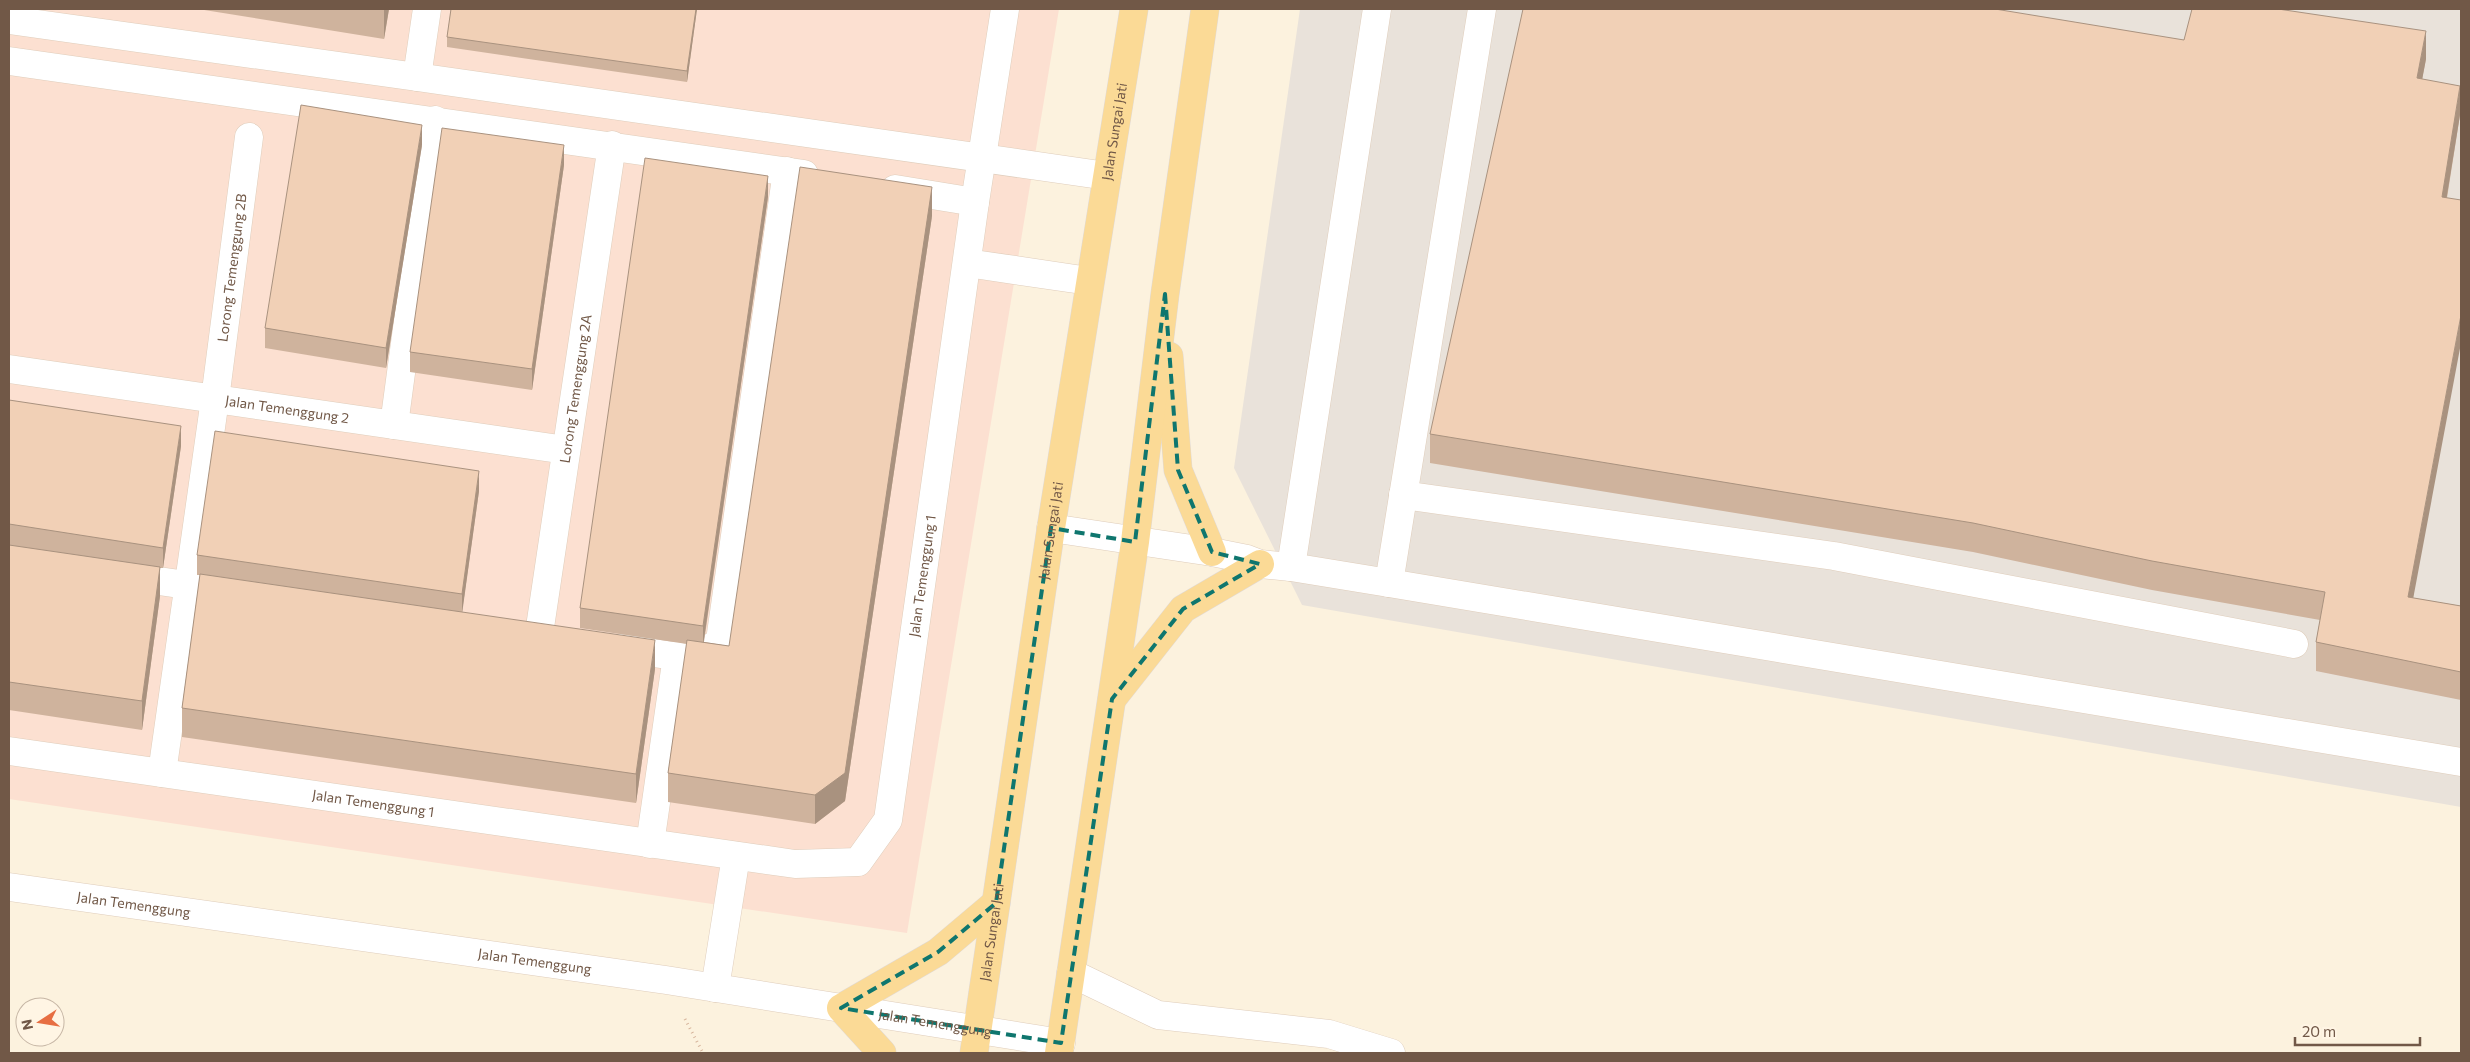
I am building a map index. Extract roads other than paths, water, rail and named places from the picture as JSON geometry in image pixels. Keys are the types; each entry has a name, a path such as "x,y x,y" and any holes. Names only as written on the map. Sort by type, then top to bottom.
{"main road":[{"name":"Jalan Sungai Jati","path":"976,1042 1051,528 1134,9"},
{"path":"1060,1048 1135,542 1165,294 1205,9"},
{"path":"1165,294 1178,470 1212,552"},
{"path":"1112,699 1184,609 1260,564"},
{"path":"882,1053 840,1008 938,952 996,903"}],"street":[{"path":"417,77 427,9"},
{"name":"Jalan Temenggung 1","path":"9,751 650,844 732,879 795,864 858,862 888,820 975,202 1005,9"},
{"path":"1291,567 1377,9"},
{"path":"1389,583 1482,9"},
{"path":"9,20 1107,176"},
{"path":"9,61 612,145 825,177"},
{"path":"394,426 435,120"},
{"name":"Lorong Temenggung 2B","path":"162,774 215,399 249,137"},
{"name":"Lorong Temenggung 2A","path":"510,630 549,636 566,450 612,145"},
{"path":"598,644 695,659 720,641 787,171"},
{"path":"872,185 975,202"},
{"path":"967,263 1089,281"},
{"name":"Jalan Temenggung 2","path":"9,369 566,450"},
{"path":"1403,495 1834,556 2294,644"},
{"path":"1051,528 1212,552 1247,559 1260,564 1291,567 1389,583 2461,762"},
{"path":"103,573 257,595"},
{"path":"650,844 677,656"},
{"path":"715,988 732,879"},
{"name":"Jalan Temenggung","path":"9,887 715,988 840,1008 976,1042 1060,1048"},
{"path":"1072,973 1158,1015 1329,1034 1391,1053"}]}
